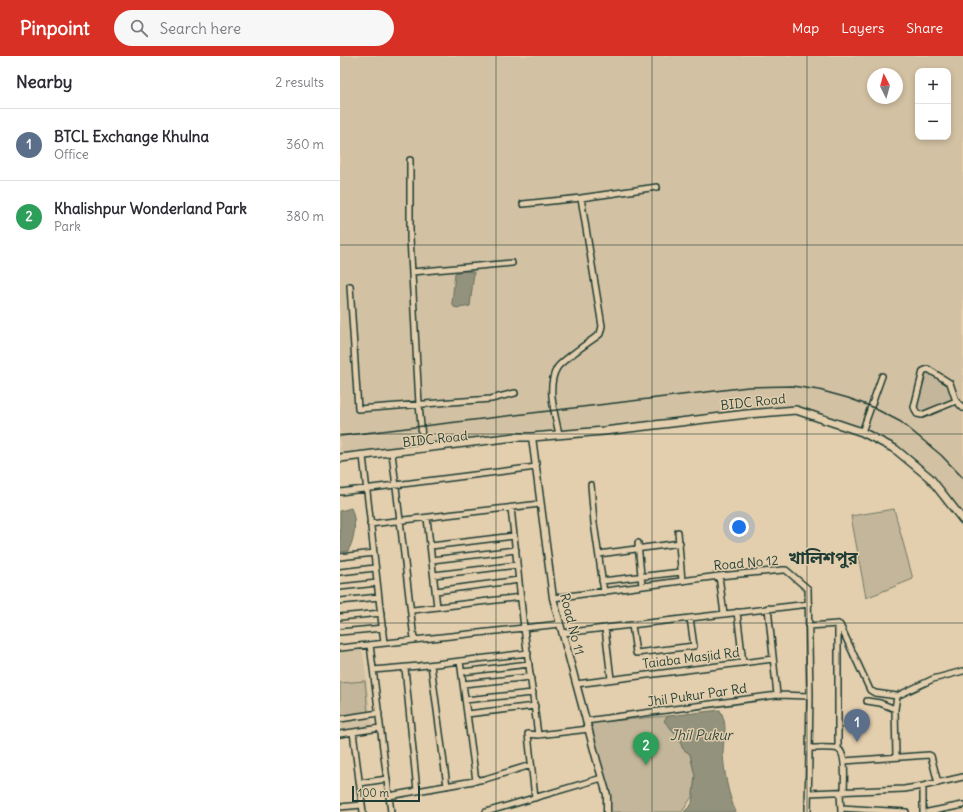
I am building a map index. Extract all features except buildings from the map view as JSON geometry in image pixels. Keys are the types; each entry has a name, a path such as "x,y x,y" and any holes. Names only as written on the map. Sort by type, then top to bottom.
{"main road":[{"name":"BIDC Road","path":"392,454 508,442 532,437 559,434 604,431 793,410 862,432 895,449 930,478 963,520"},
{"name":"BIDC Road","path":"340,463 423,449 515,437 532,437"},
{"name":"BIDC Road","path":"340,458 363,458"}],"street":[{"path":"410,160 410,237 419,404 423,449"},
{"path":"523,204 657,188"},
{"path":"559,434 554,410 552,381 558,367 600,334 602,326 581,198"},
{"path":"412,272 512,263"},
{"path":"350,286 358,409 491,400 515,393"},
{"path":"956,401 922,415 916,414 914,407 923,371 928,369 950,382 956,401 963,408"},
{"path":"862,432 882,376"},
{"name":"Road No 11","path":"532,437 553,598 607,794 607,812"},
{"path":"392,454 414,639"},
{"path":"363,458 384,643"},
{"path":"340,492 536,466"},
{"path":"591,485 604,592"},
{"path":"370,524 540,504"},
{"path":"511,508 524,628 538,734"},
{"path":"427,518 437,607"},
{"path":"678,532 682,581"},
{"path":"430,546 514,536"},
{"path":"599,554 638,546 680,543"},
{"path":"638,546 642,586"},
{"path":"432,560 516,550"},
{"path":"340,557 374,553"},
{"path":"434,575 518,565"},
{"path":"340,572 375,568"},
{"name":"Road No 12","path":"553,598 719,576 786,570 808,589 810,696 808,812"},
{"path":"602,581 681,572"},
{"path":"719,576 724,614"},
{"path":"436,591 519,580"},
{"path":"340,587 377,583"},
{"path":"340,601 379,597"},
{"path":"413,610 521,597"},
{"path":"562,633 809,604"},
{"path":"768,608 777,695"},
{"path":"340,617 381,612"},
{"path":"737,612 743,663"},
{"path":"632,624 636,653 694,646 690,618"},
{"path":"340,648 560,624"},
{"path":"809,626 838,624"},
{"path":"838,624 840,625 870,690 876,693 897,696 933,679 963,671"},
{"path":"838,624 838,749"},
{"path":"340,632 382,628"},
{"path":"604,628 611,679"},
{"path":"370,645 391,812"},
{"path":"373,670 405,668 528,653"},
{"name":"Taiaba Masjid Rd","path":"576,684 773,659"},
{"path":"460,661 476,781"},
{"path":"462,672 529,664"},
{"path":"431,665 447,786"},
{"path":"405,668 417,791"},
{"path":"463,684 531,677"},
{"path":"466,700 533,693"},
{"name":"Jhil Pukur Par Rd","path":"586,721 777,695 810,696"},
{"path":"896,757 895,709 897,696"},
{"path":"867,701 880,703 895,709"},
{"path":"467,714 534,706"},
{"path":"340,718 379,713"},
{"path":"340,734 380,728"},
{"path":"535,798 528,734 589,729"},
{"path":"353,732 363,812"},
{"path":"809,748 838,749 842,752 844,761 841,810 906,812"},
{"path":"844,761 928,755 931,756 938,783"},
{"path":"389,796 476,781 531,765"},
{"path":"808,793 904,789 963,777"},
{"path":"486,812 602,778"},
{"path":"360,783 387,779"},
{"path":"923,786 923,812"},
{"path":"340,807 362,805"},
{"path":"928,812 963,805"}],"shaded area":[{"path":"340,56 963,56 963,518 957,506 930,474 895,444 861,429 792,408 340,458"},
{"path":"924,370 949,381 956,401 922,415 914,409"},
{"path":"894,509 913,579 866,598 851,516"},
{"path":"362,646 373,728 340,733 340,649"},
{"path":"365,681 368,713 340,717 340,683"},
{"path":"668,716 664,721 677,735 683,749 690,754 695,776 693,795 682,812 606,812 607,795 587,723"}],"water":[{"path":"463,271 474,272 470,306 459,308 454,307 452,303 455,273"},
{"path":"351,508 355,524 352,541 348,551 340,552 340,511"},
{"name":"Jhil Pukur","path":"720,710 725,726 723,753 725,776 736,812 684,812 692,804 695,776 690,754 683,749 677,735 664,721 668,716"}],"railway":[{"path":"340,436 748,387 792,386 819,390 848,398 870,406 901,422 941,455 963,478"}],"place":[{"name":"BTCL Exchange Khulna","path":"857,742"},
{"name":"Khalishpur Wonderland Park","path":"646,765"}],"district":[{"name":"খালিশপুর","path":"823,558"}]}
